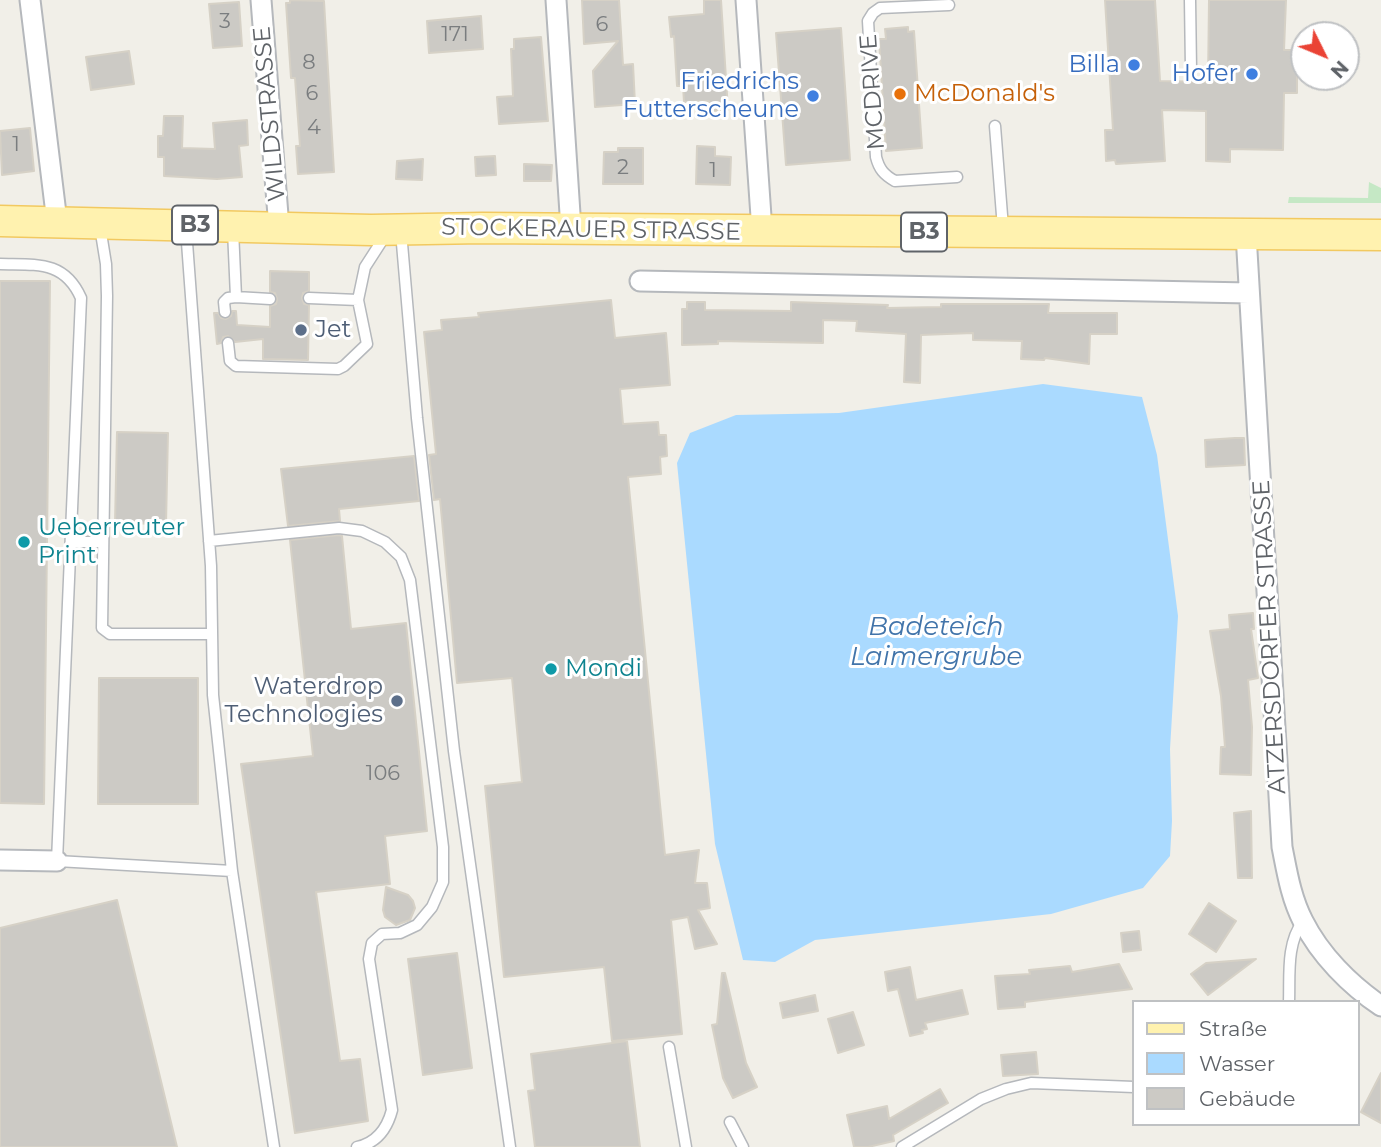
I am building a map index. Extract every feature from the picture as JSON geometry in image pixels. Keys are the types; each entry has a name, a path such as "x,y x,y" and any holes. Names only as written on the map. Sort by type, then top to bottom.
{"main road":[{"name":"STOCKERAUER STRASSE","path":"0,221 279,228 1246,234"},
{"name":"B3","path":"1246,234 1381,235"}],"street":[{"path":"30,0 57,222"},
{"name":"WILDSTRASSE","path":"261,0 279,228"},
{"path":"556,0 571,229"},
{"path":"746,0 762,232"},
{"name":"ATZERSDORFER STRASSE","path":"1246,234 1282,847 1289,883 1303,921 1343,975 1381,1006"},
{"path":"640,281 1249,293"},
{"path":"0,860 57,862"}],"lane":[{"path":"1190,0 1191,69"},
{"name":"MCDRIVE","path":"949,5 880,8 868,21 876,157 879,168 895,181 957,177"},
{"path":"995,126 1004,232"},
{"path":"100,223 107,296 102,628 110,634 212,634"},
{"path":"186,225 209,541 213,695 232,871 274,1147"},
{"path":"233,226 236,297"},
{"path":"228,342 230,361 236,366 341,368 367,344 358,300 365,267 395,229"},
{"path":"395,229 454,751 510,1147"},
{"path":"0,264 45,265 54,268 76,286 81,298 57,862 232,871"},
{"path":"225,312 224,302 228,298 270,299"},
{"path":"309,298 358,300"},
{"path":"209,541 339,528 362,531 385,542 401,557 410,580 443,847 443,882 432,907 417,925 400,933 382,934 372,943 369,959 392,1110 388,1124 378,1138 357,1147"},
{"path":"71,542 102,542"},
{"path":"1289,1000 1292,941 1303,921"},
{"path":"669,1047 686,1147"},
{"path":"902,1147 981,1099 1006,1089 1031,1083 1132,1087"},
{"path":"730,1122 743,1147"}],"green space":[{"path":"1369,182 1381,188 1381,203 1288,203 1289,197 1368,198"}],"water":[{"name":"Badeteich Laimergrube","path":"1043,384 1142,397 1157,455 1178,616 1170,749 1170,856 1143,888 1051,914 815,940 775,962 743,960 715,844 677,463 690,433 736,415 839,413"}],"building":[{"path":"290,0 324,1 334,172 298,174 296,146 300,146 295,78 291,78 286,3 290,3"},
{"path":"582,0 619,0 623,65 633,64 635,104 595,107 593,71 618,41 584,44"},
{"path":"704,0 721,0 728,110 710,111 709,101 684,102 683,86 677,86 674,36 671,37 669,17 704,14"},
{"path":"1105,0 1155,0 1160,81 1208,82 1209,0 1286,0 1284,50 1290,50 1290,91 1297,93 1284,93 1283,150 1230,149 1230,162 1206,161 1206,111 1162,110 1165,161 1116,164 1115,160 1106,161 1105,130 1113,130"},
{"path":"239,2 242,46 213,48 209,4"},
{"path":"481,16 483,49 429,53 427,21"},
{"name":"McDonald's","path":"908,27 908,32 914,31 922,148 886,151 879,39 886,39 885,29"},
{"name":"Friedrichs Futterscheune","path":"841,28 850,160 786,165 776,33"},
{"path":"541,37 548,121 499,124 497,97 513,96 511,49 514,49 514,39"},
{"path":"129,51 134,84 91,90 86,57"},
{"path":"164,116 183,116 182,148 215,149 213,123 247,120 248,145 239,146 242,177 217,179 164,176 164,157 158,157 158,136 163,136"},
{"path":"30,128 34,171 2,175 0,131"},
{"path":"697,146 715,147 715,156 731,157 730,185 696,184"},
{"path":"618,148 643,148 643,184 603,184 604,152 618,152"},
{"path":"495,156 496,175 476,176 475,157"},
{"path":"423,159 422,180 396,179 397,161"},
{"path":"524,164 552,165 551,181 524,181"},
{"path":"270,271 309,272 309,291 303,293 302,298 304,304 309,305 308,360 263,359 263,339 235,342 228,336 223,337 221,343 217,344 214,313 226,319 231,316 232,311 236,311 237,325 270,327 270,306 276,304 277,299 275,293 270,292"},
{"name":"Ueberreuter Print","path":"0,281 50,281 44,804 0,803"},
{"name":"Mondi","path":"611,300 615,338 666,333 670,385 620,389 623,424 658,422 659,435 666,435 667,456 660,457 661,474 628,477 665,855 699,850 695,883 707,883 710,908 698,910 717,944 695,949 688,917 671,920 682,1034 612,1041 604,967 504,977 485,786 522,782 512,678 457,683 440,499 434,500 429,455 436,454 424,332 442,330 441,320 479,317 478,313"},
{"path":"687,302 705,302 705,310 791,311 791,302 888,305 887,308 941,307 941,304 1049,304 1048,313 1117,313 1117,334 1090,334 1089,364 1045,358 1021,359 1022,341 973,340 973,333 921,335 920,383 904,382 906,334 856,331 857,321 823,320 823,343 718,341 718,344 682,345 682,309 687,309"},
{"path":"117,432 168,433 166,524 115,523"},
{"path":"1244,438 1245,465 1206,467 1205,440"},
{"path":"414,456 419,501 339,509 340,521 288,526 281,469"},
{"path":"342,536 351,629 406,623 427,831 385,836 390,884 316,892 340,1061 360,1059 368,1121 295,1133 241,764 313,756 290,540"},
{"path":"1253,613 1254,629 1251,629 1258,678 1248,680 1252,727 1251,775 1220,774 1221,747 1225,747 1221,696 1210,631 1230,629 1229,615"},
{"path":"99,678 198,678 198,804 98,804"},
{"path":"1251,811 1252,878 1238,878 1234,813"},
{"path":"386,887 408,895 413,901 415,908 410,920 396,925 385,917 383,910"},
{"path":"117,900 177,1147 0,1147 0,928"},
{"path":"1209,903 1236,921 1216,952 1189,934"},
{"path":"1139,931 1141,950 1123,952 1121,933"},
{"path":"457,953 472,1068 423,1075 408,959"},
{"path":"1256,959 1208,995 1191,974 1206,963"},
{"path":"1119,964 1132,989 1025,1002 1025,1007 998,1009 995,976 1030,974 1029,970 1070,966 1072,972"},
{"path":"910,967 916,1000 962,990 968,1014 925,1023 927,1029 922,1030 923,1033 910,1036 898,989 888,991 885,972"},
{"path":"722,973 725,973 746,1063 757,1087 733,1098 723,1078 712,1025 717,1024"},
{"path":"815,995 818,1011 783,1018 780,1003"},
{"path":"853,1012 864,1045 838,1053 828,1019"},
{"path":"627,1041 640,1147 535,1147 528,1091 535,1090 531,1054"},
{"path":"1036,1052 1038,1074 1003,1076 1001,1055"},
{"path":"1381,1073 1381,1123 1361,1112"},
{"path":"940,1089 948,1103 893,1135 894,1141 854,1147 847,1115 887,1106 889,1119"}],"place":[{"name":"Billa","path":"1134,65"},
{"name":"Hofer","path":"1252,74"},
{"name":"McDonald's","path":"900,94"},
{"name":"Friedrichs Futterscheune","path":"813,96"},
{"name":"Jet","path":"301,330"},
{"name":"Ueberreuter Print","path":"24,542"},
{"name":"Mondi","path":"551,669"},
{"name":"Waterdrop Technologies","path":"397,701"}]}
